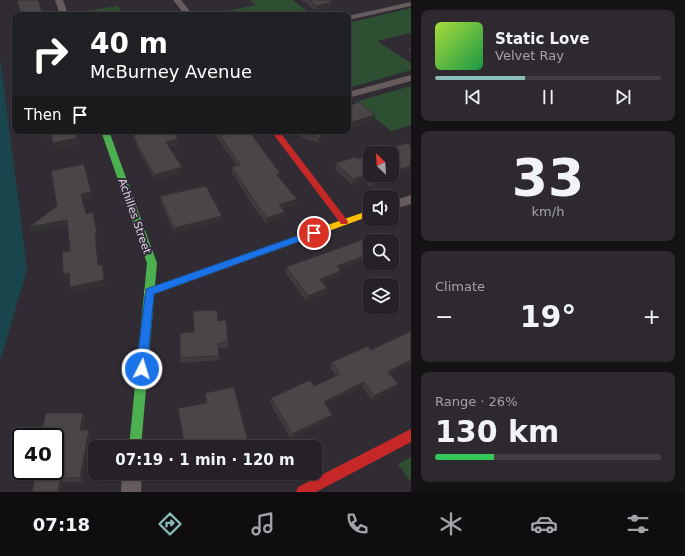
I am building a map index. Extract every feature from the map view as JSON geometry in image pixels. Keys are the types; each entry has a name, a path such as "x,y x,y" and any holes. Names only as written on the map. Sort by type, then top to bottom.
{"street":[{"path":"59,0 63,12"},
{"path":"177,0 186,12"},
{"path":"351,17 411,4"},
{"path":"351,94 411,78"},
{"name":"Achilles Street","path":"106,134 152,263 136,440"},
{"path":"278,134 344,222"},
{"path":"399,203 411,199"},
{"path":"149,292 363,215"},
{"path":"303,492 411,435"},
{"path":"131,492 132,480"}],"green space":[{"path":"250,0 293,0 308,12 222,12 256,5"},
{"path":"118,6 121,12 80,12"},
{"path":"411,8 411,33 377,41 411,63 411,70 351,87 351,22"},
{"path":"411,86 411,125 391,131 355,102"},
{"path":"411,457 411,482 398,464"}],"water":[{"path":"0,57 27,269 0,362"}],"building":[{"path":"17,0 38,0 42,12 20,12"},
{"path":"309,0 329,0 333,2 317,6"},
{"path":"359,102 375,115 352,122 351,105"},
{"path":"51,134 76,134 77,138 53,143"},
{"path":"133,134 176,134 178,139 166,142 182,167 154,175"},
{"path":"219,134 251,134 280,173 276,174 297,199 279,205 285,212 267,218 232,167 240,165"},
{"path":"309,134 322,134 319,138"},
{"path":"407,143 411,145 411,166 399,170 399,146 397,146"},
{"path":"355,157 356,159 363,157 363,176 353,179 336,163"},
{"path":"84,164 91,192 81,194 86,214 93,212 97,233 95,233 98,265 102,265 104,280 70,287 69,273 63,274 62,252 70,251 67,220 29,227 57,206 51,171"},
{"path":"206,186 222,216 174,228 160,196"},
{"path":"363,240 363,257 337,266 341,271 320,279 327,288 308,296 286,267"},
{"path":"217,310 218,321 226,320 228,342 218,343 219,356 180,358 180,333 194,332 193,311"},
{"path":"411,331 411,360 388,372 398,384 374,396 364,382 324,402 332,415 292,434 271,398 310,380 314,386 340,374 332,362 368,346 371,350"},
{"path":"234,387 247,440 184,440 178,408 207,403 205,393"},
{"path":"46,413 83,413 80,430 89,430 80,478 64,478 64,428 42,428"},
{"path":"34,480 61,480 58,492 32,492"}],"traffic: fast":[{"path":"106,134 152,263 136,440"}],"traffic: slow":[{"path":"149,292 363,216"}],"traffic: jam":[{"path":"277,134 344,222"},
{"path":"303,492 411,435"}],"route":[{"path":"142,369 149,292 314,233"}]}
